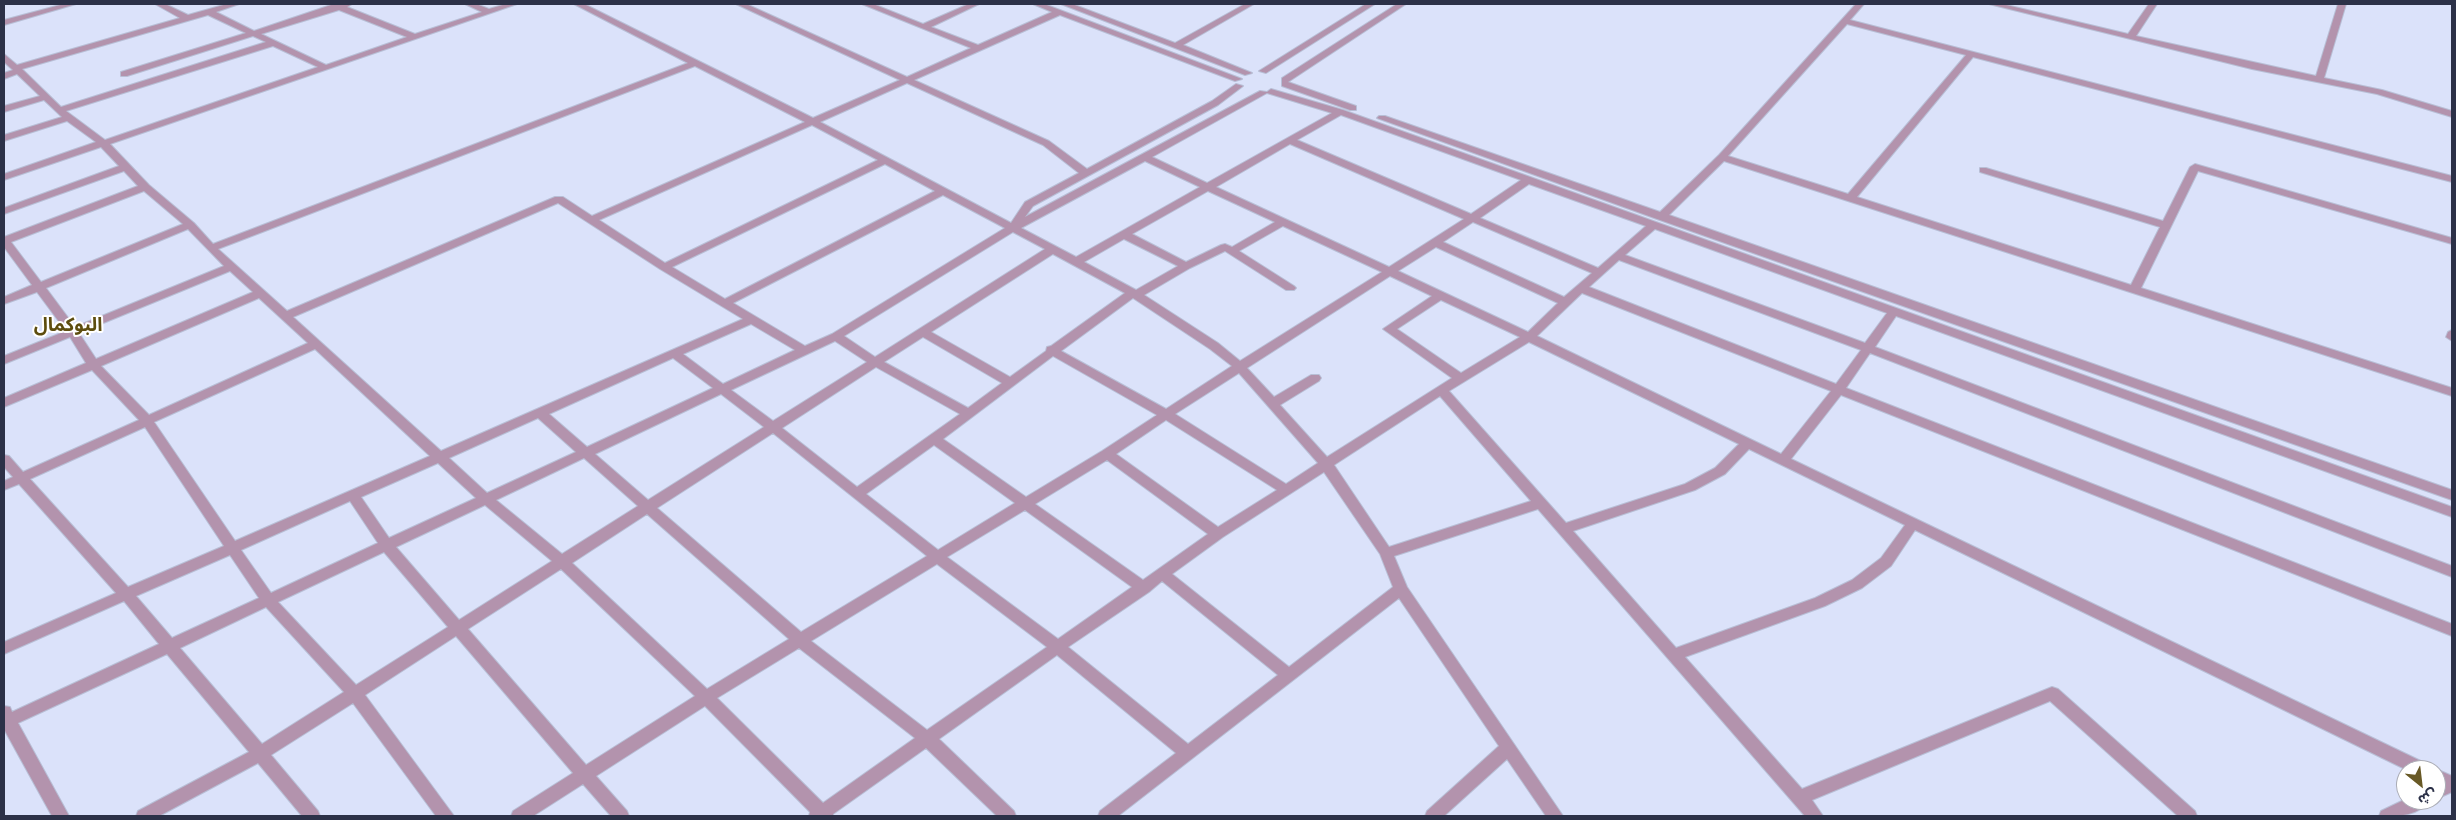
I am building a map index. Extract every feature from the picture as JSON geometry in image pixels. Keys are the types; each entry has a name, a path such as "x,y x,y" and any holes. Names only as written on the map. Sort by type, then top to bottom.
{"street":[{"path":"4,23 48,7 72,4"},
{"path":"159,4 187,18"},
{"path":"4,76 17,69 235,4"},
{"path":"470,4 489,12"},
{"path":"4,177 102,142 513,4"},
{"path":"578,4 693,64 811,121 1053,249 1135,294 1214,346 1239,366 1326,464 1386,552 1401,589 1555,816"},
{"path":"740,4 1046,143 1086,173"},
{"path":"866,4 977,48"},
{"path":"925,26 975,4"},
{"path":"1037,4 1062,8 1177,44 1248,73 1263,71 1277,74 1285,82 1657,220 1894,311 2452,512"},
{"path":"1177,44 1250,4"},
{"path":"1263,71 1371,4"},
{"path":"62,816 5,718 170,646 836,336 1013,228 1267,92 1282,87 1285,82 1402,4"},
{"path":"4,57 64,114 102,142 145,188 190,225 231,267 439,457 562,562 706,697 821,815 1218,534 1441,390 1529,337 1565,302 1657,220 1722,157 1860,4"},
{"path":"1993,4 2252,66 2379,92 2452,114"},
{"path":"2131,36 2153,4"},
{"path":"2319,80 2342,4"},
{"path":"138,85 124,74 256,34 340,5 414,37"},
{"path":"591,220 811,121 909,80 1062,8 1238,83 1249,91 1267,92 1340,112 1528,180 1657,220 2452,495"},
{"path":"209,12 324,67"},
{"path":"1845,21 2217,120 2452,179"},
{"path":"4,138 138,85 273,43"},
{"path":"1850,199 1971,54"},
{"path":"211,248 693,64"},
{"path":"1013,228 1029,204 1215,102 1248,73"},
{"path":"4,109 46,96"},
{"path":"1075,262 1340,112"},
{"path":"1290,141 1600,272"},
{"path":"1144,157 1529,337 2402,760"},
{"path":"1722,157 2452,392"},
{"path":"664,267 886,160"},
{"path":"4,211 126,166"},
{"path":"2134,290 2195,167 2452,240"},
{"path":"1983,170 2166,225"},
{"path":"519,816 587,775 706,697 1106,454 1239,366 1437,243 1528,180"},
{"path":"145,188 4,240 72,332 93,364 147,421 268,600 354,693 446,816"},
{"path":"724,303 943,191"},
{"path":"285,316 558,200 664,267 805,351"},
{"path":"1232,251 1283,222"},
{"path":"4,301 190,225"},
{"path":"1123,234 1186,266"},
{"path":"1437,243 1565,302"},
{"path":"858,493 936,440 1051,350 1135,294 1225,247 1290,288"},
{"path":"144,816 260,754 1053,249"},
{"path":"1617,256 1867,348 2452,572"},
{"path":"4,360 231,267"},
{"path":"1581,288 2452,630"},
{"path":"4,402 260,293"},
{"path":"1440,296 1389,329 1461,378"},
{"path":"1782,460 1839,388 1894,311"},
{"path":"4,648 753,319"},
{"path":"923,332 1010,382"},
{"path":"836,336 876,362 970,414"},
{"path":"4,486 316,344"},
{"path":"1051,350 1164,414 1287,490"},
{"path":"675,354 773,427 937,557 1058,647 1188,753"},
{"path":"1272,404 1315,378"},
{"path":"1441,390 1815,816"},
{"path":"540,413 800,640 929,740 1008,816"},
{"path":"936,440 1144,588"},
{"path":"1563,529 1690,487 1720,471 1748,443"},
{"path":"1106,454 1218,534"},
{"path":"4,459 126,594 312,816"},
{"path":"353,495 386,545 621,816"},
{"path":"1386,552 1541,503"},
{"path":"1673,655 1820,602 1857,584 1886,562 1914,523"},
{"path":"1164,574 1289,676"},
{"path":"1106,816 1401,589"},
{"path":"1799,798 2052,693 2189,816"},
{"path":"1434,816 1508,748"},
{"path":"2387,816 2399,810"}],"district":[{"name":"البوكمال","path":"68,326"}]}
